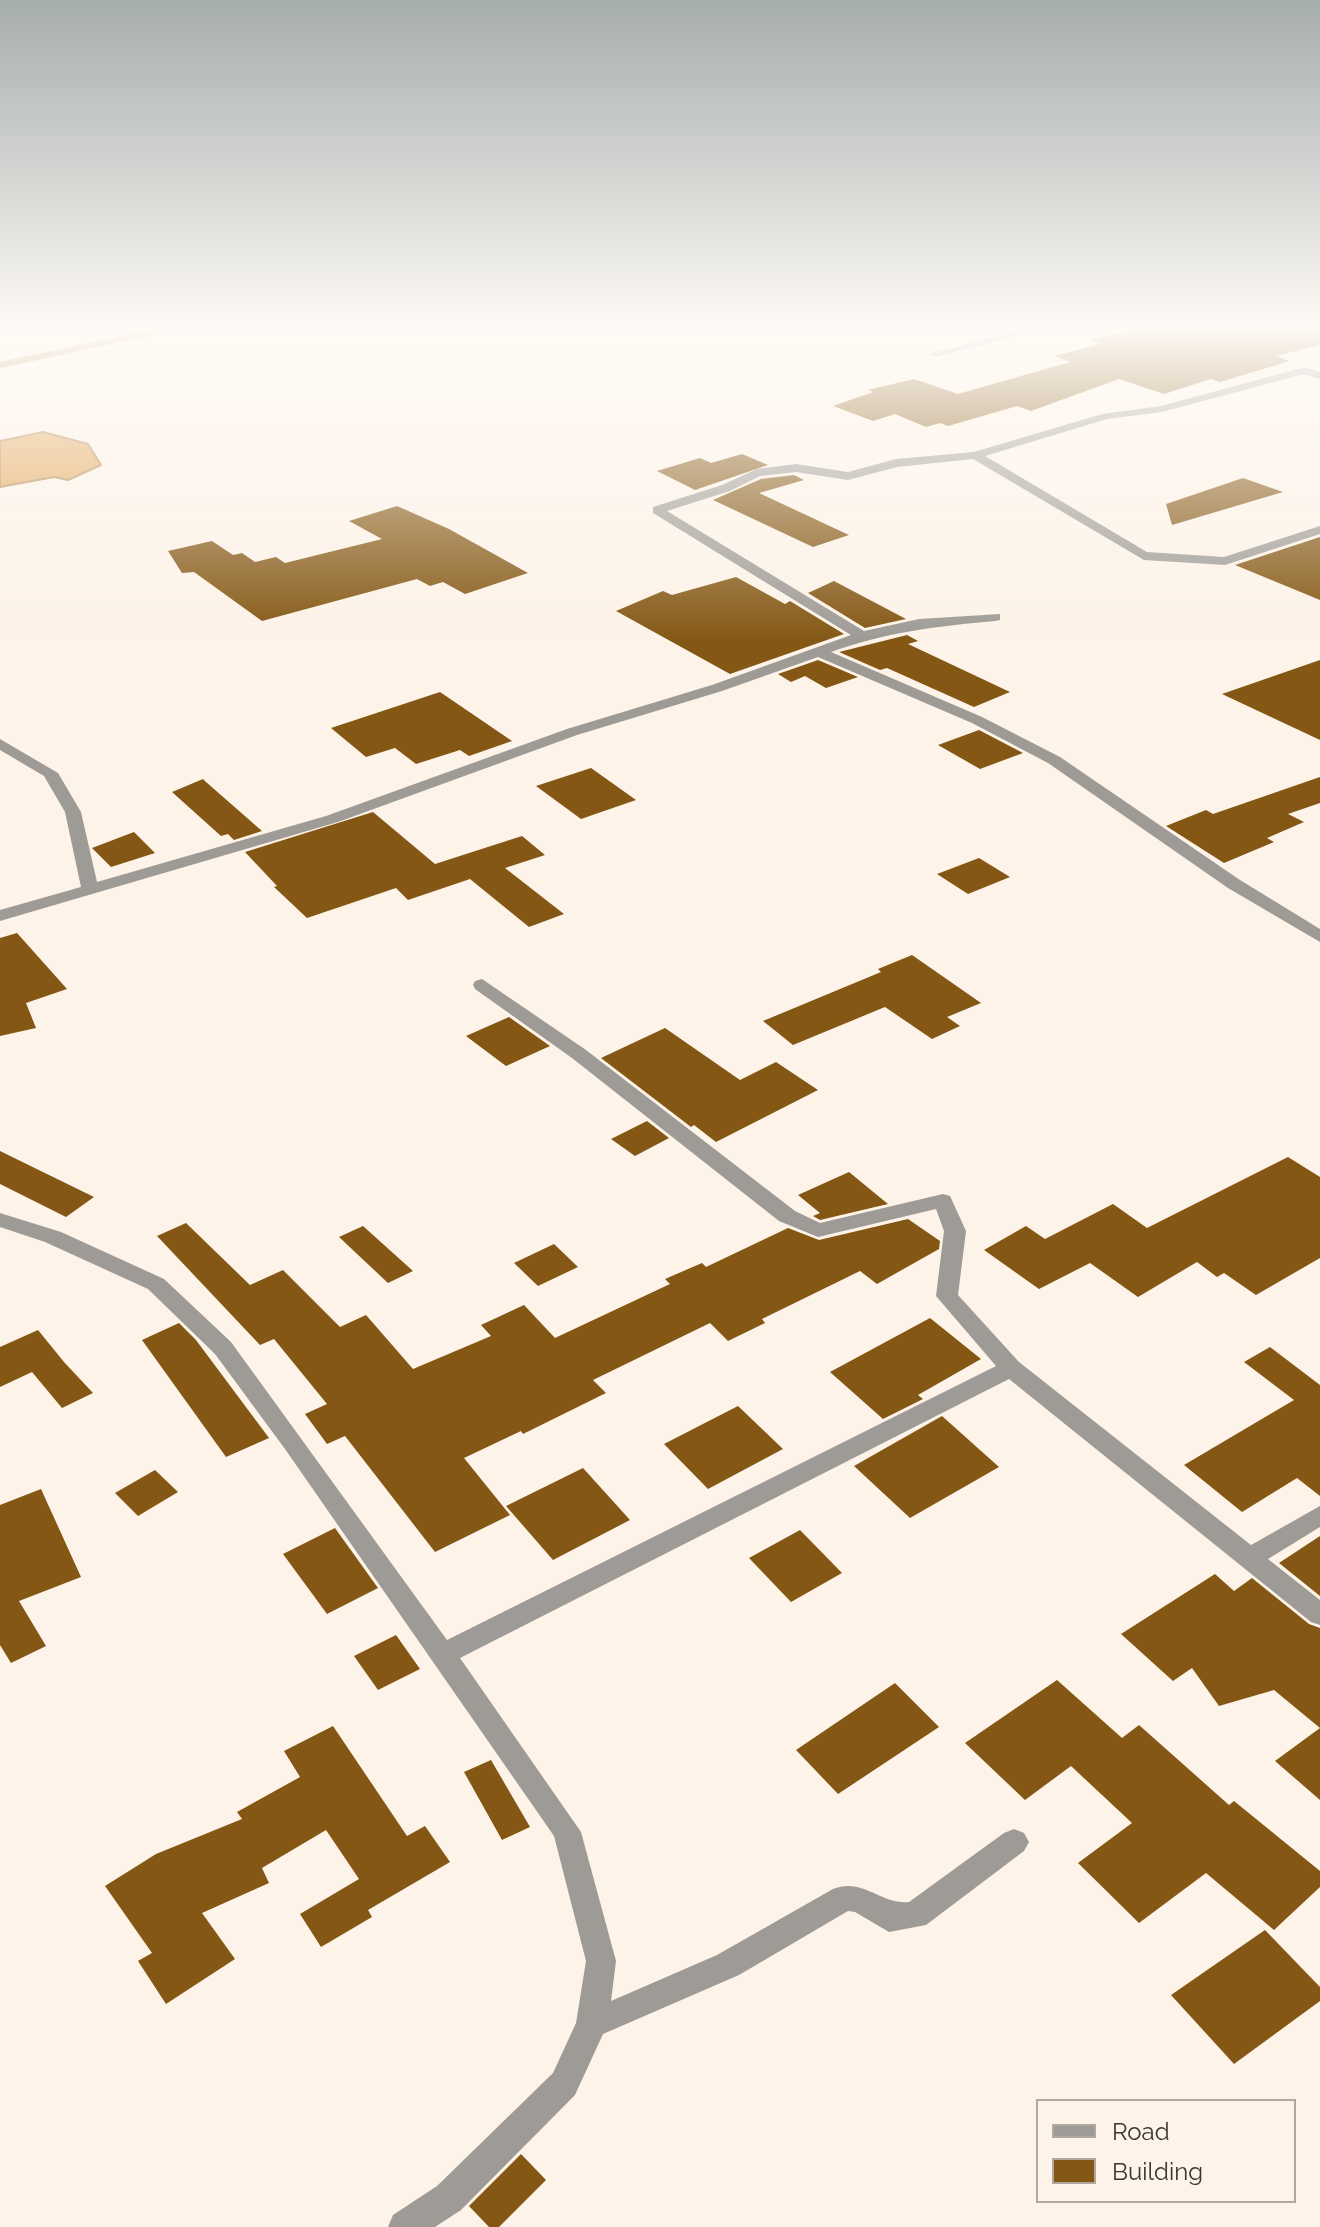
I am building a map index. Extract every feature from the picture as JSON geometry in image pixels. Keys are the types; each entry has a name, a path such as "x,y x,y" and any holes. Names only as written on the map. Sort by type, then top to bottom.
{"street":[{"path":"862,636 657,510 726,488 757,473 796,468 848,476 896,463 975,455 1046,434"},
{"path":"975,455 1144,556 1225,561 1320,530"},
{"path":"0,916 332,819 572,732 717,688 862,636 919,623 995,617"},
{"path":"817,651 977,720 1054,760 1234,884 1320,937"},
{"path":"0,744 50,773 73,812 90,889"},
{"path":"482,985 797,1220 818,1230 943,1201 955,1231 947,1296 1011,1368 1252,1557 1320,1615"},
{"path":"0,1220 53,1237 156,1284 223,1348 567,1832 601,1961 592,2024 564,2084 449,2198 405,2227"},
{"path":"443,1654 1011,1368"},
{"path":"1252,1557 1320,1515"},
{"path":"592,2024 728,1965 844,1898 855,1897 868,1902 889,1918 915,1915 1014,1842"}],"shaded area":[{"path":"50,434 88,444 101,465 68,480 54,477 0,487 0,441"}],"building":[{"path":"742,454 768,465 695,490 657,471 700,458 711,463"},
{"path":"794,475 804,480 759,493 849,535 813,547 713,500 761,479"},
{"path":"1243,478 1283,492 1172,525 1166,504"},
{"path":"397,506 449,529 528,573 465,594 443,582 430,586 417,579 262,621 194,572 182,573 168,551 212,541 233,555 242,553 255,562 276,557 285,563 382,539 349,521"},
{"path":"1320,537 1320,600 1235,565"},
{"path":"736,577 785,604 790,601 844,634 730,674 616,611 663,591 672,595"},
{"path":"834,581 906,619 865,628 808,593"},
{"path":"907,635 918,641 908,644 1010,692 974,707 887,668 880,670 839,652"},
{"path":"818,660 858,677 826,688 805,676 791,682 778,674"},
{"path":"1320,660 1320,740 1222,694"},
{"path":"440,692 512,741 469,756 460,750 416,764 395,748 366,757 331,728"},
{"path":"979,730 1023,753 980,769 938,745"},
{"path":"591,768 636,800 581,819 536,786"},
{"path":"1320,777 1320,803 1288,814 1304,822 1267,838 1274,842 1224,863 1166,826 1206,810 1213,814"},
{"path":"203,779 262,831 234,840 228,834 221,836 172,792"},
{"path":"373,812 435,864 522,836 545,855 505,868 564,914 529,927 470,879 408,900 396,888 307,918 274,887 277,886 245,852"},
{"path":"134,832 155,853 111,867 92,848"},
{"path":"979,858 1010,877 968,894 937,874"},
{"path":"17,933 67,989 26,1003 36,1028 0,1036 0,938"},
{"path":"912,955 981,1003 947,1017 960,1026 932,1039 885,1007 793,1045 763,1021 881,972 878,969"},
{"path":"509,1017 550,1046 506,1066 466,1036"},
{"path":"665,1028 740,1080 776,1062 818,1090 716,1142 694,1125 691,1127 601,1058"},
{"path":"647,1121 669,1138 635,1156 611,1139"},
{"path":"0,1151 94,1197 66,1217 0,1184"},
{"path":"1288,1157 1320,1177 1320,1258 1256,1295 1224,1273 1217,1277 1197,1262 1138,1297 1090,1263 1039,1289 984,1250 1026,1226 1045,1239 1113,1204 1147,1228"},
{"path":"849,1172 888,1204 820,1220 813,1216 820,1213 798,1195"},
{"path":"908,1219 940,1241 939,1249 877,1284 860,1271 762,1319 765,1323 728,1341 710,1323 593,1380 606,1393 523,1434 521,1431 464,1458 510,1515 435,1552 345,1436 327,1444 305,1414 327,1404 274,1339 260,1345 157,1236 186,1223 250,1285 283,1270 340,1327 366,1315 413,1369 491,1336 481,1325 524,1305 555,1338 670,1284 665,1279 702,1263 706,1267 788,1228 819,1240"},
{"path":"363,1226 413,1271 388,1283 339,1237"},
{"path":"554,1244 578,1267 538,1286 514,1263"},
{"path":"930,1318 981,1359 918,1395 923,1399 883,1419 830,1372"},
{"path":"179,1323 196,1340 269,1438 226,1457 142,1340"},
{"path":"38,1330 93,1393 62,1408 32,1372 0,1387 0,1347"},
{"path":"1270,1347 1320,1385 1320,1496 1297,1478 1242,1512 1184,1465 1294,1400 1244,1362"},
{"path":"738,1406 783,1449 708,1489 664,1444"},
{"path":"942,1416 999,1467 910,1518 854,1466"},
{"path":"583,1468 630,1520 553,1560 506,1506"},
{"path":"155,1470 178,1492 138,1516 115,1493"},
{"path":"41,1489 81,1577 19,1601 46,1646 11,1663 0,1645 0,1505"},
{"path":"335,1528 378,1588 327,1614 283,1554"},
{"path":"800,1530 842,1573 791,1602 749,1558"},
{"path":"1320,1536 1320,1596 1279,1563"},
{"path":"1215,1574 1234,1591 1252,1578 1309,1624 1320,1628 1320,1728 1274,1690 1219,1706 1192,1668 1173,1681 1121,1634"},
{"path":"396,1635 420,1669 378,1690 354,1656"},
{"path":"1057,1680 1122,1738 1139,1725 1229,1805 1234,1801 1320,1871 1320,1887 1274,1930 1206,1873 1139,1923 1078,1863 1132,1823 1071,1766 1025,1800 965,1743"},
{"path":"895,1683 939,1727 838,1794 796,1750"},
{"path":"333,1726 407,1836 425,1826 450,1862 368,1910 372,1917 321,1947 300,1914 359,1879 326,1830 262,1868 269,1883 202,1913 235,1959 166,2004 138,1961 152,1953 105,1886 156,1854 242,1819 237,1812 300,1777 284,1751"},
{"path":"1320,1728 1320,1800 1275,1761"},
{"path":"491,1760 530,1827 502,1840 464,1772"},
{"path":"1265,1930 1320,1987 1320,2001 1234,2064 1171,1995"},
{"path":"521,2154 546,2180 499,2227 489,2227 469,2206"}]}
